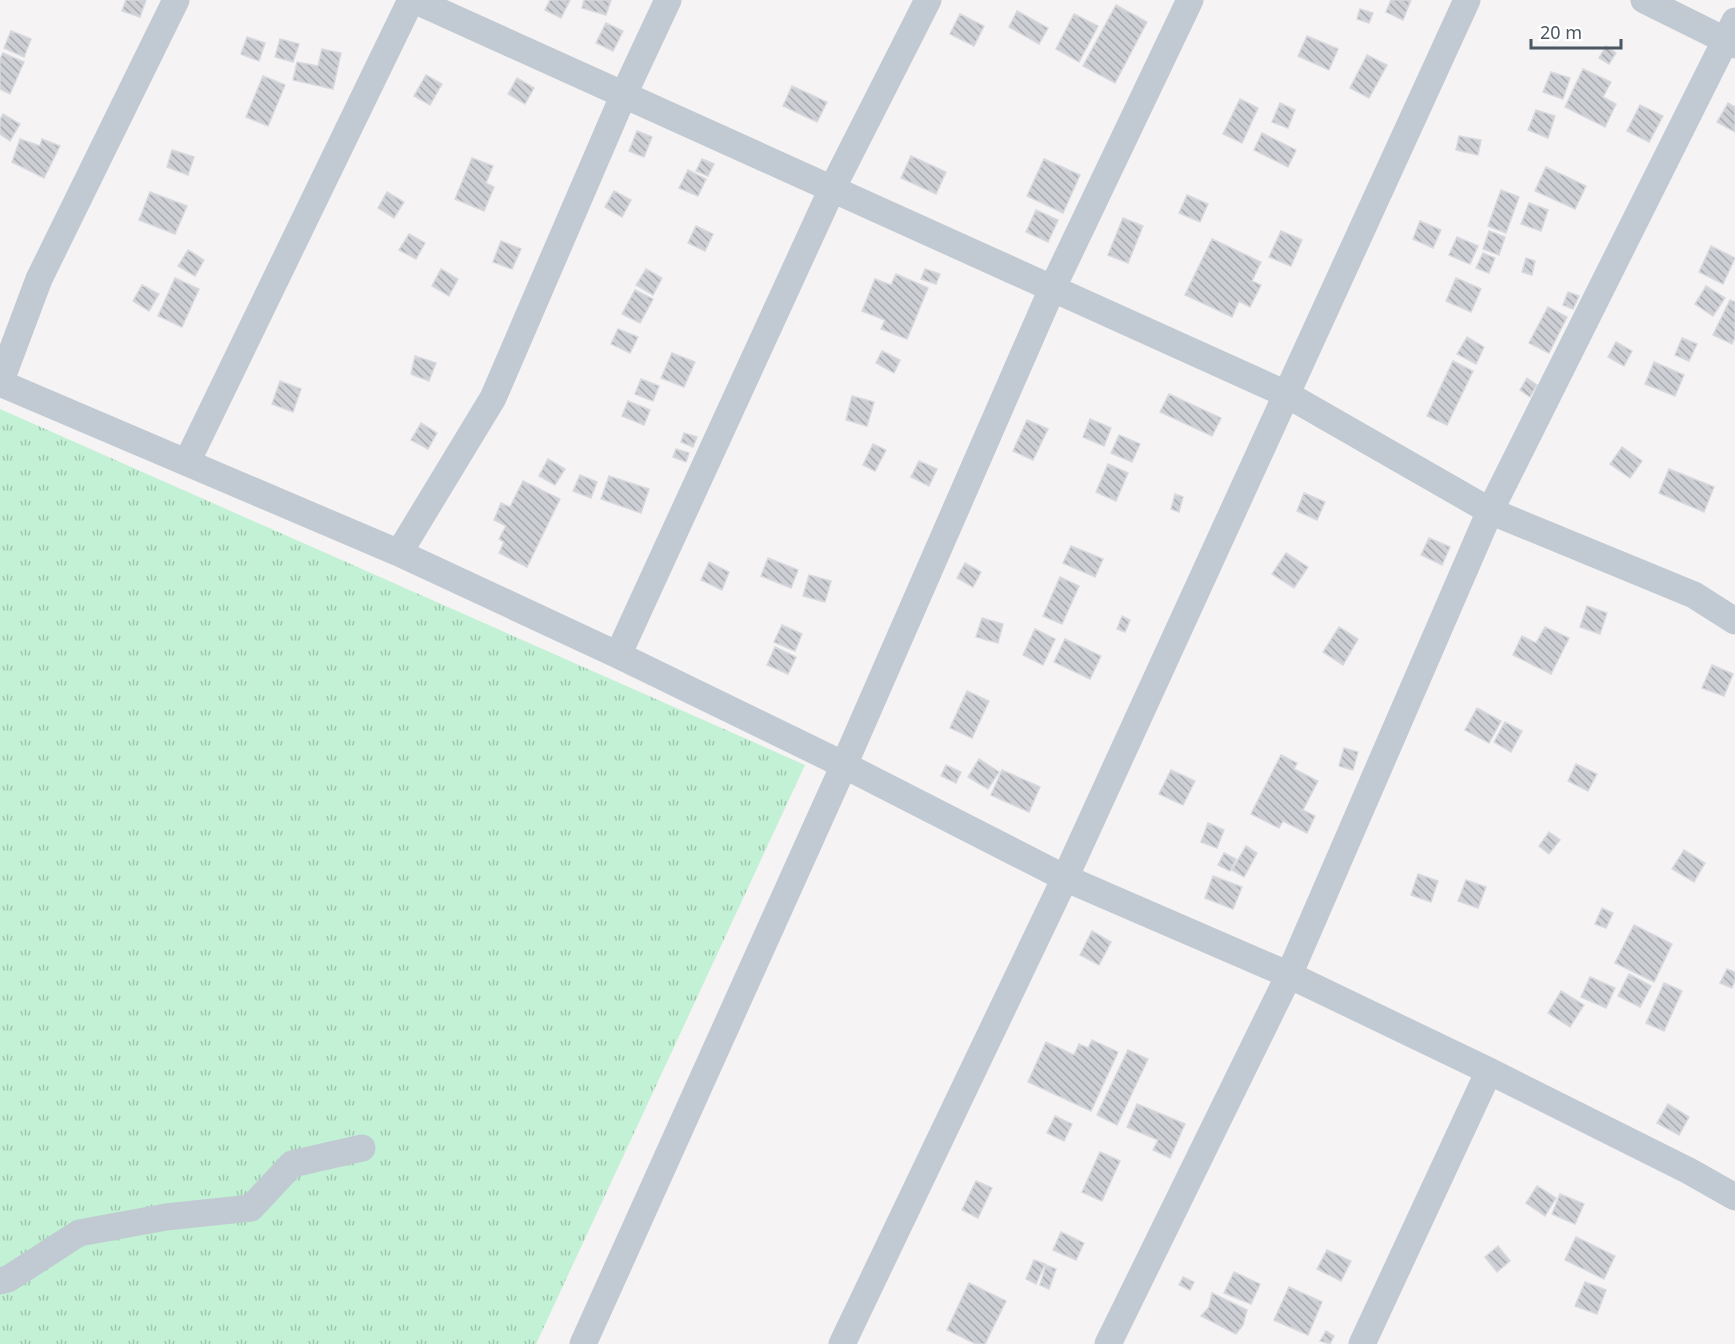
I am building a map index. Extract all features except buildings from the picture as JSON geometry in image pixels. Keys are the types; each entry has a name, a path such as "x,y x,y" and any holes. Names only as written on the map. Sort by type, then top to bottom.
{"street":[{"path":"176,0 39,279 0,383 399,553 844,765 1065,878 1289,975 1489,1071 1689,1171 1735,1197"},
{"path":"187,462 412,0 1286,394 1490,511 1695,595 1735,621"},
{"path":"399,553 493,398 624,94 668,0"},
{"path":"618,656 832,189 928,0"},
{"path":"583,1344 844,765 1052,289 1190,0"},
{"path":"843,1344 1065,878 1467,0"},
{"path":"1108,1344 1289,975 1490,511 1732,36 1644,0"},
{"path":"1362,1344 1489,1071"},
{"path":"0,1281 8,1279 79,1233 166,1217 251,1208 292,1164 362,1148"}],"green space":[{"path":"0,409 805,765 536,1344 0,1344"}]}
